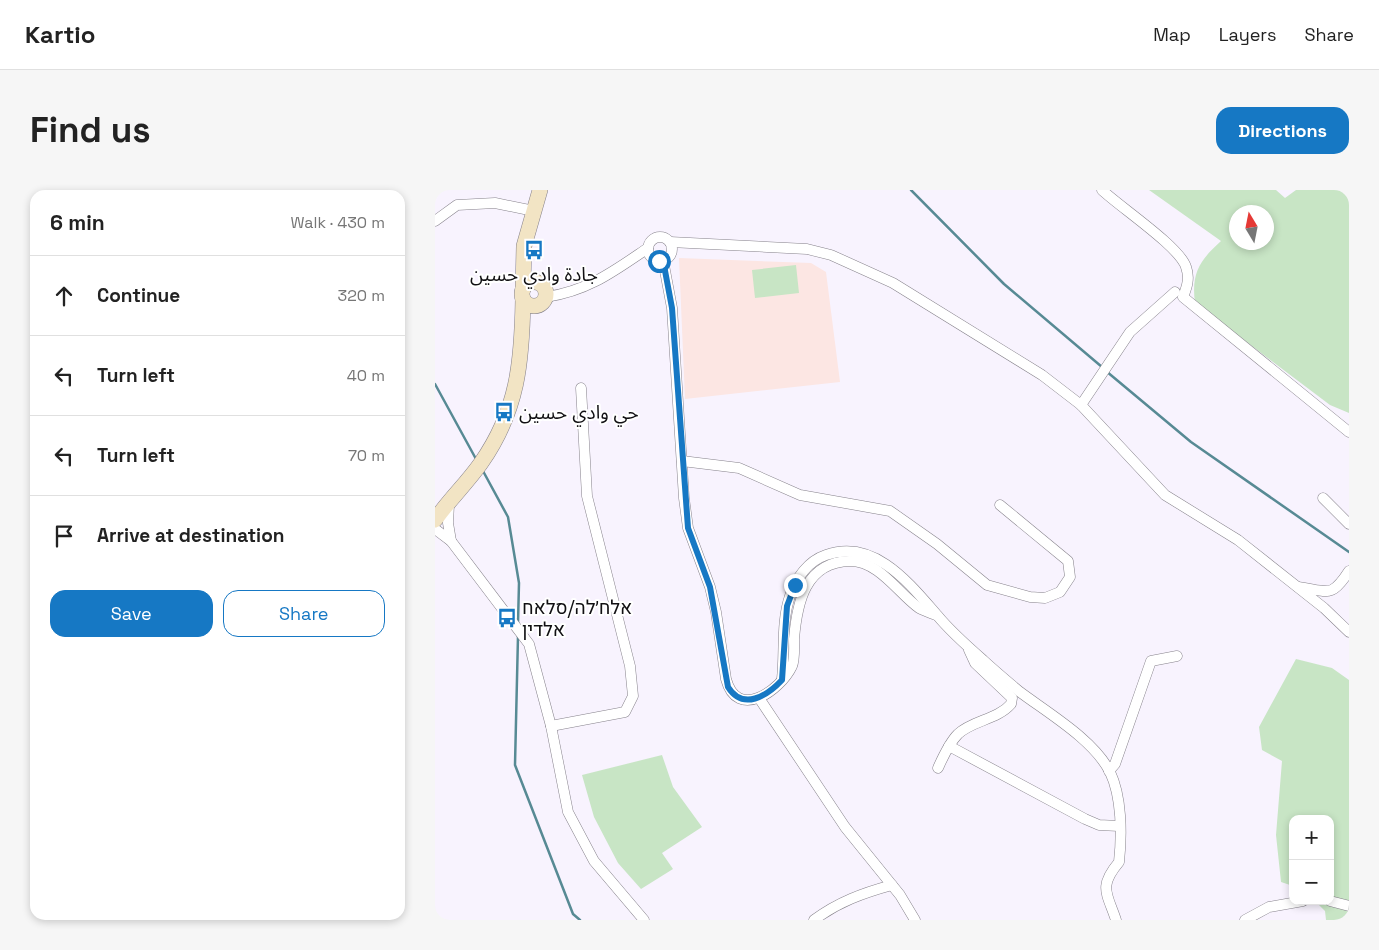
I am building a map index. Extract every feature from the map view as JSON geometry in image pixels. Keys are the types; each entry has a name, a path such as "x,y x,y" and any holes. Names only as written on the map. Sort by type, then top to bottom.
{"street":[{"path":"532,298 524,256 540,190"},
{"path":"1102,190 1169,245 1186,265 1189,281 1183,297 1349,432"},
{"path":"435,221 457,205 495,203 534,211"},
{"path":"663,260 652,257 649,248 650,242 657,238 664,238 670,242 807,249 831,255 893,283 1042,375 1081,405 1165,495 1238,540 1325,608 1349,632"},
{"path":"663,260 671,253 670,242"},
{"path":"532,298 572,292 592,285 649,248"},
{"path":"451,541 449,523 440,513 481,464 503,428 513,403 518,377 523,320 532,298 531,282 538,282 524,256"},
{"path":"663,260 672,308 688,528 710,587 728,687 737,698 745,700 759,698 782,680 792,665 797,610 803,591 822,569 836,564 859,563 885,577 920,608 937,615 1021,692 1051,712 1103,761 1109,772 1116,795 1119,826 1119,862 1111,871 1105,886 1106,895 1116,920"},
{"path":"1081,405 1131,332 1175,292"},
{"path":"551,726 625,712 633,696 630,666 587,496 581,388"},
{"path":"682,461 739,468 799,495 890,511 937,544 987,585 1030,597 1045,598 1060,592 1070,577 1068,561 1000,505"},
{"path":"1323,498 1349,524"},
{"path":"435,529 451,541 529,644 551,726 568,812 594,861 644,920"},
{"path":"435,540 451,541"},
{"path":"1298,588 1330,592 1338,588 1349,571"},
{"path":"938,768 956,735 966,728 998,714 1011,704 1012,698 975,663 965,642"},
{"path":"1109,772 1115,764 1151,661 1177,656"},
{"path":"759,698 845,827 892,886 915,920"},
{"path":"949,746 1085,819 1099,825 1119,826"},
{"path":"813,920 832,906 855,896 892,886"},
{"path":"1334,902 1349,906"},
{"path":"1245,920 1269,907 1289,903"}],"shaded area":[{"path":"679,258 811,263 826,272 840,382 685,399"}],"green space":[{"path":"1149,190 1276,190 1285,198 1296,190 1349,190 1349,413 1330,405 1195,303 1194,283 1196,275 1202,261 1221,241"},
{"path":"796,265 799,293 755,298 752,270"},
{"path":"1296,659 1332,668 1349,680 1349,920 1326,920 1325,911 1319,905 1334,905 1334,815 1289,815 1289,885 1281,882 1276,835 1282,761 1262,750 1259,727"},
{"path":"662,755 673,787 702,827 662,853 673,869 641,889 618,863 594,817 582,775"}],"waterway":[{"path":"911,190 1004,284 1102,367"},
{"path":"1106,371 1191,442 1349,552"},
{"path":"435,384 476,459"},
{"path":"483,471 508,517 519,583 518,623"},
{"path":"518,636 515,765 573,914 580,920"}],"place":[{"name":"جادة وادي حسين","path":"534,250"},
{"name":"حي وادي حسين","path":"504,412"},
{"name":"אלח׳לה/סלאח אלדין","path":"507,618"}],"route":[{"path":"659,261 663,260 672,308 679,394 684,498 688,528 710,587 728,687 737,698 745,700 759,698 782,680 785,619 790,595 795,585"}]}
